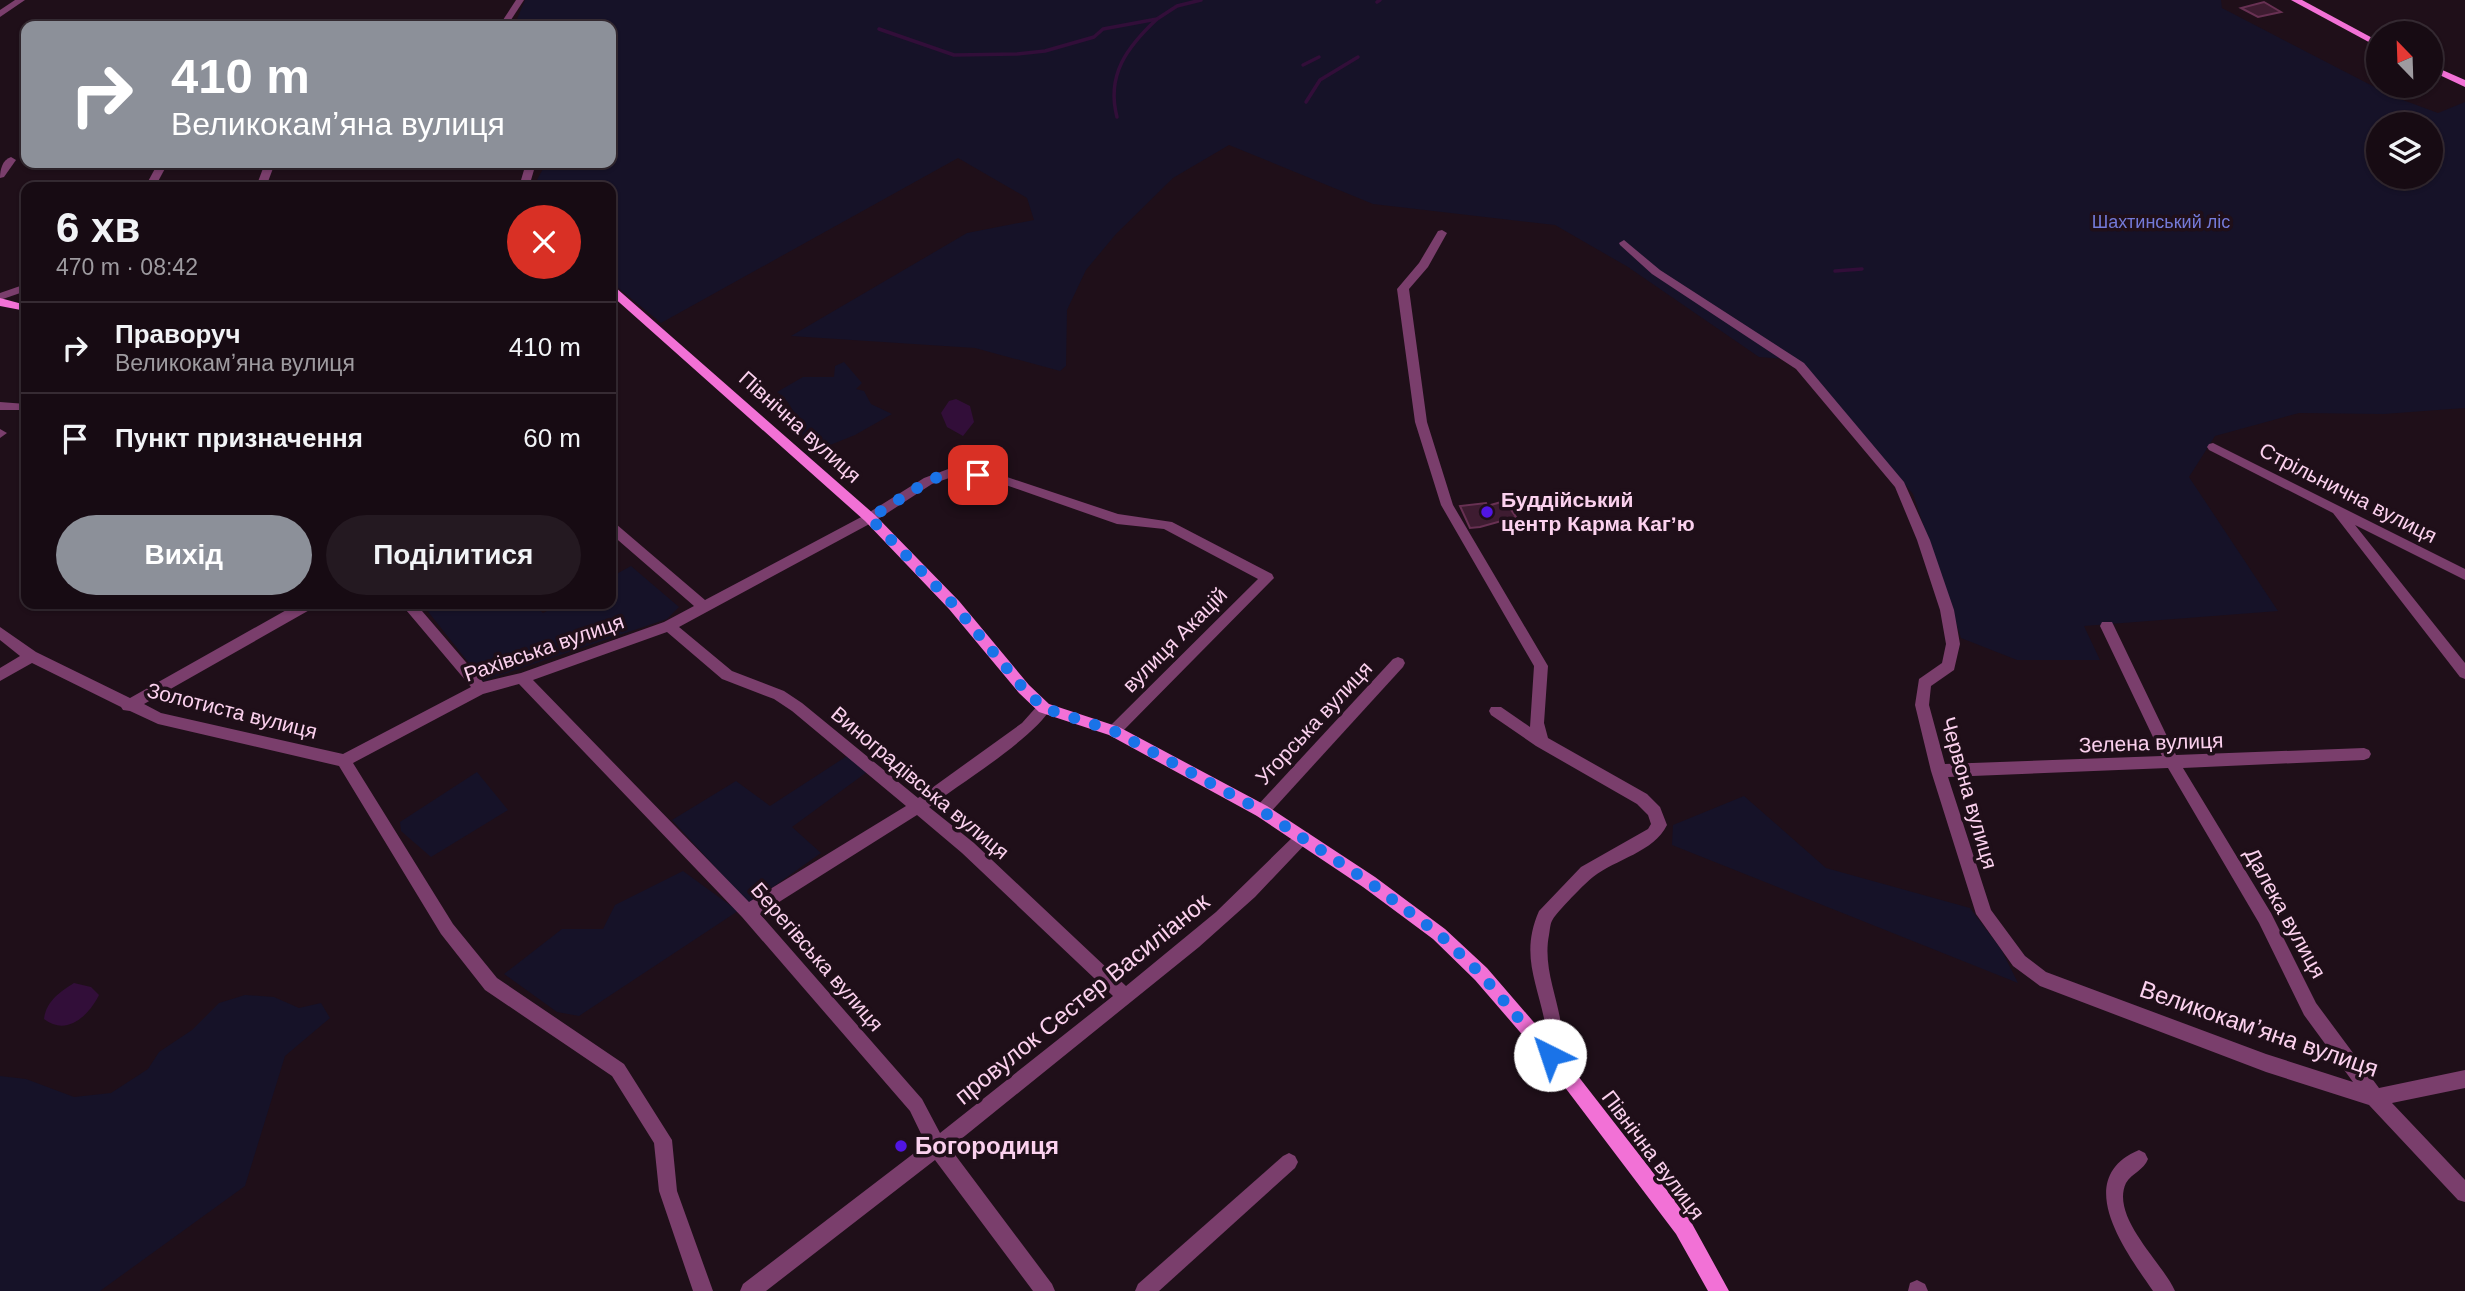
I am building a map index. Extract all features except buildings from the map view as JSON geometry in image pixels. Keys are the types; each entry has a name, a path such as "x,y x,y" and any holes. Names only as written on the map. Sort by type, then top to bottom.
{"street":[{"path":"0,14 21,0"},
{"path":"506,21 520,0"},
{"path":"2295,0 2366,38"},
{"path":"2443,74 2465,84"},
{"path":"0,175 11,160"},
{"path":"1443,233 1424,265 1403,289 1421,422 1447,505 1541,666 1537,723 1541,742"},
{"name":"Червона вулиця","path":"1624,243 1656,272 1800,366 1900,485 1912,506 1944,604 1953,644 1949,666 1924,683 1922,705 1938,771 1983,914 2018,961 2040,978"},
{"path":"0,299 21,289"},
{"name":"Північна вулиця","path":"616,293 870,518 954,605 1024,689 1044,708 1114,731 1262,811 1439,934 1481,974 1550,1055 1683,1227 1719,1291"},
{"path":"0,299 21,306"},
{"path":"0,406 21,408"},
{"name":"Стрільнична вулиця","path":"2213,447 2465,575"},
{"name":"вулиця Акацій","path":"870,518 928,481 951,472 978,475 1117,519 1167,525 1266,578 1114,731"},
{"path":"2336,511 2465,673"},
{"name":"Рахівська вулиця","path":"344,761 479,689 522,678 668,625 870,518"},
{"path":"616,531 703,606"},
{"path":"128,706 299,609"},
{"path":"412,609 475,680 479,689"},
{"name":"Виноградівська вулиця","path":"668,625 727,675 779,695 797,706 920,805 1126,997"},
{"name":"Далека вулиця","path":"2107,626 2173,764 2264,918 2311,1009 2375,1098 2465,1193"},
{"name":"Золотиста вулиця","path":"0,632 31,656 128,706 158,718 344,761"},
{"path":"0,675 31,656"},
{"name":"Угорська вулиця","path":"1262,811 1398,663"},
{"name":"Берегівська вулиця","path":"522,678 748,912 916,1105 938,1147 1045,1291"},
{"path":"748,912 920,805 1027,727 1044,708"},
{"path":"1496,711 1541,742 1642,799 1655,812 1659,825 1653,834 1587,872 1545,916 1538,949 1541,981 1554,1026 1550,1055"},
{"name":"Зелена вулиця","path":"1938,771 2173,764 2364,754"},
{"path":"344,761 447,929 491,984 618,1070 663,1140 668,1191 703,1291"},
{"name":"провулок Сестер Василіанок","path":"750,1291 938,1147 1126,997 1260,885 1303,838"},
{"name":"Великокамʼяна вулиця","path":"2040,978 2266,1063 2375,1098 2465,1079"},
{"path":"2139,1159 2123,1171 2115,1185 2116,1209 2127,1235 2165,1291"},
{"path":"1145,1291 1289,1162"}],"green space":[{"name":"Шахтинський ліс","path":"525,0 2221,0 2222,8 2366,83 2366,98 2397,98 2435,112 2366,112 2366,189 2443,189 2443,112 2440,112 2465,102 2465,408 2384,414 2299,413 2215,436 2189,477 2278,611 2084,626 2100,660 2017,660 1961,638 1913,494 1800,360 1759,357 1628,267 1555,225 1373,204 1229,145 1173,178 1116,234 1086,270 1067,310 1066,366 1060,371 975,348 791,336 967,233 1034,220 1027,198 958,158 661,323 616,286 616,182 536,182 543,168 616,168 616,21 516,21"},
{"path":"844,362 862,383 856,389 864,391 871,404 892,414 855,435 815,451 803,437 790,406 777,392 803,377 834,377 835,366"},
{"path":"631,566 679,607 667,619 483,681 426,609 539,609 543,613 551,609 616,609 616,574"},
{"path":"850,754 867,772 792,827 821,853 749,904 672,820 736,781 770,806"},
{"path":"477,772 508,810 431,857 401,831 400,822"},
{"path":"1744,796 1826,868 1970,908 2001,949 2018,983 1672,845 1673,825"},
{"path":"683,871 738,911 579,1016 557,1012 504,974 562,929 603,929 615,905"},
{"path":"245,995 274,997 299,1008 321,1003 330,1018 285,1056 245,1186 100,1291 0,1291 0,1076 26,1079 74,1097 111,1093 148,1069 159,1052 192,1030 219,1003"}],"shaded area":[{"path":"956,399 970,406 974,422 963,436 947,427 941,413 949,401"},
{"path":"74,983 91,987 99,995 89,1010 69,1025 61,1026 44,1019 51,1002"}],"waterway":[{"path":"1157,19 1177,6 1201,0"},
{"path":"879,29 954,55 1017,54 1045,51 1094,37 1103,29 1157,19"},
{"path":"1117,117 1114,102 1117,75 1128,51 1157,19"},
{"path":"1303,65 1319,57"},
{"path":"1306,102 1320,80 1358,57"},
{"path":"1835,271 1862,269"}],"place":[{"name":"Буддійський центр Карма Кагʼю","path":"1487,512"},
{"name":"Богородиця","path":"901,1146"}],"route":[{"path":"978,475 951,472 928,481 870,518 954,605 1024,689 1044,708 1114,731 1262,811 1369,882 1439,934 1481,974 1550,1055"}]}
